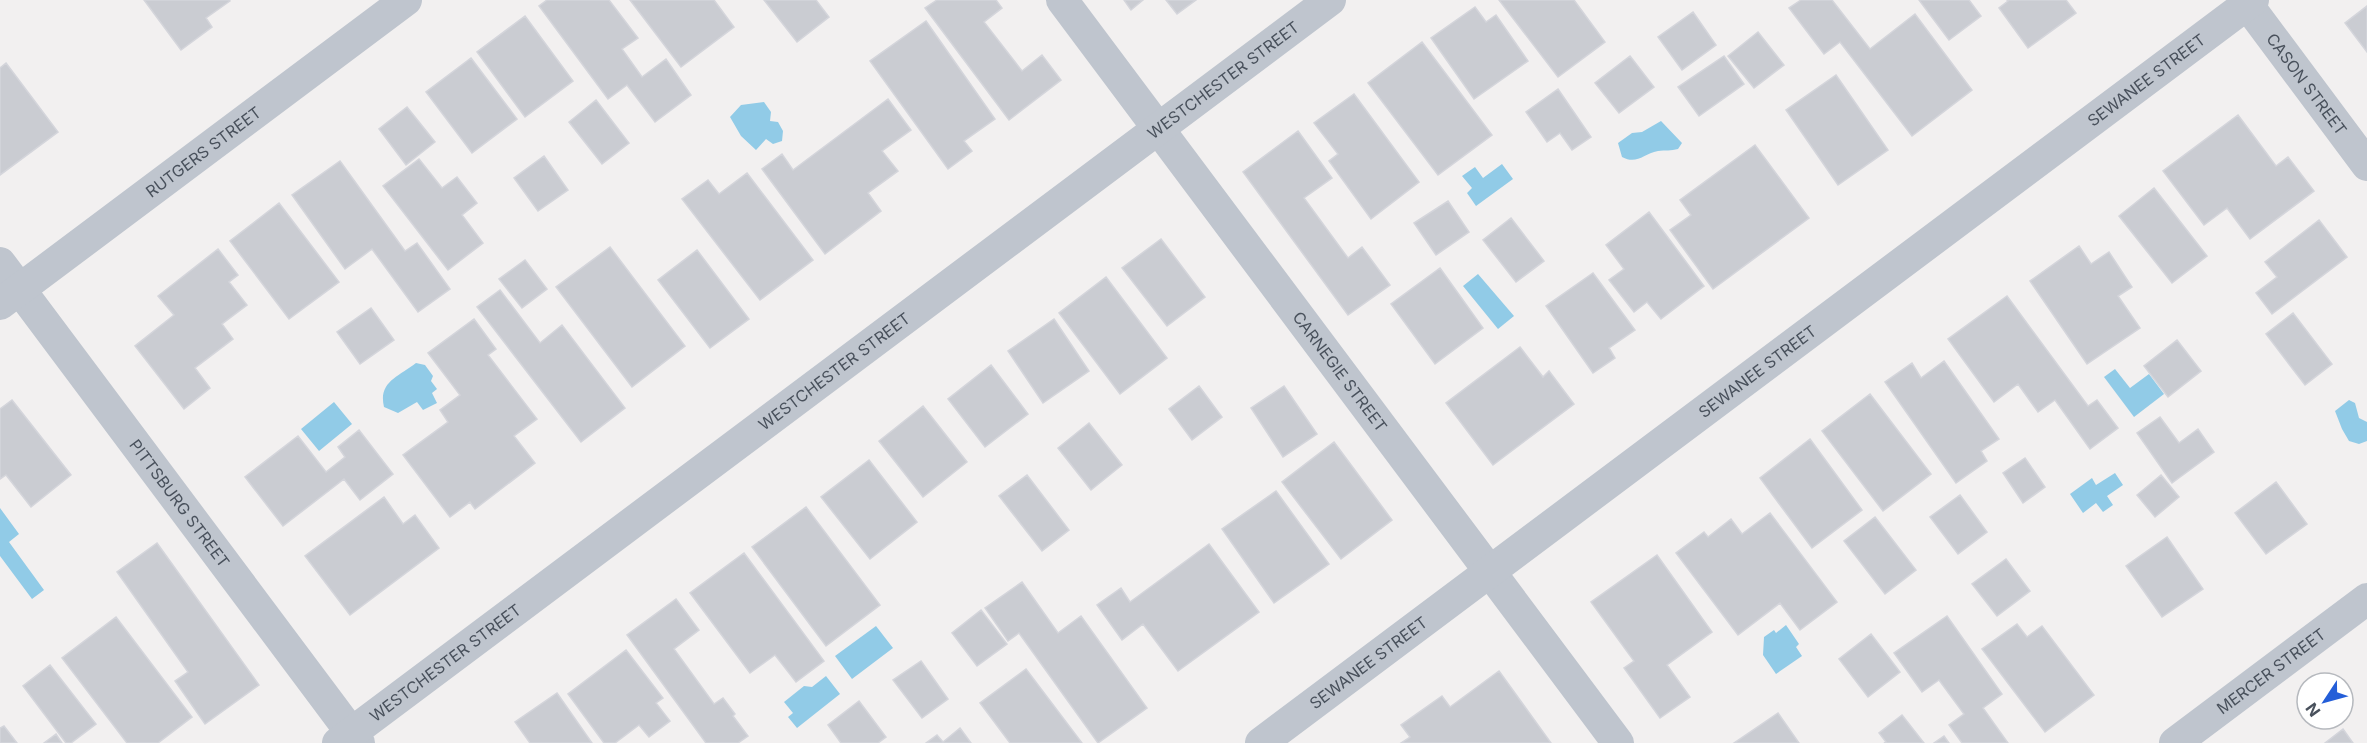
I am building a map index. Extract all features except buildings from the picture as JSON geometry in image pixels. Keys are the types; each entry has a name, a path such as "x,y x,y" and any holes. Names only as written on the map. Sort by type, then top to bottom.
{"street":[{"name":"RUTGERS STREET","path":"10,297 406,0"},
{"name":"CARNEGIE STREET","path":"1062,0 1618,743"},
{"name":"WESTCHESTER STREET","path":"349,740 1330,0"},
{"name":"CASON STREET","path":"2250,2 2367,165"},
{"name":"SEWANEE STREET","path":"1261,743 2250,2"},
{"name":"PITTSBURG STREET","path":"0,263 10,297 349,740"},
{"name":"MERCER STREET","path":"2175,743 2367,599"}],"water":[{"path":"764,102 771,112 770,121 778,122 783,131 782,141 773,144 766,139 756,150 741,136 730,117 741,105"},
{"path":"1661,121 1682,143 1678,149 1653,152 1632,160 1622,157 1618,143 1632,133 1642,132"},
{"path":"1502,164 1513,179 1476,206 1467,193 1472,188 1462,176 1475,167 1483,178"},
{"path":"1478,274 1514,316 1498,329 1463,286"},
{"path":"416,363 425,365 433,376 431,381 437,389 432,393 437,403 423,410 417,402 398,413 384,407 384,392 387,386 396,376"},
{"path":"2115,369 2130,388 2149,374 2164,394 2134,417 2104,377"},
{"path":"2349,400 2355,403 2359,418 2367,422 2367,441 2359,444 2349,441 2335,411"},
{"path":"334,402 352,424 319,451 301,429"},
{"path":"2115,473 2123,485 2107,496 2113,505 2103,512 2096,503 2083,513 2070,494 2092,478 2096,485"},
{"path":"0,508 19,534 9,542 44,590 32,599 0,556"},
{"path":"1786,625 1799,644 1796,647 1802,656 1776,674 1763,655 1764,637 1774,630 1776,633"},
{"path":"876,626 893,648 852,679 835,656"},
{"path":"826,676 840,694 797,728 788,717 793,713 784,702 804,686 812,687"}]}
